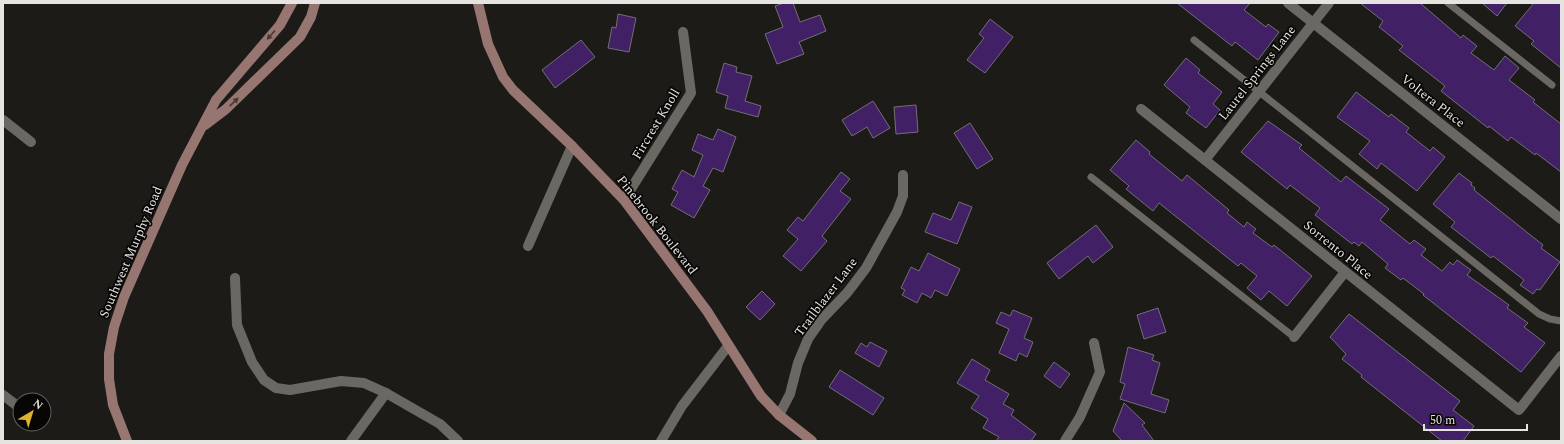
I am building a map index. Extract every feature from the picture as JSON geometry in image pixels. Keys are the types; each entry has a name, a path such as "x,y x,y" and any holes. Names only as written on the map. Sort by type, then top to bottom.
{"main road":[{"name":"Southwest Murphy Road","path":"127,441 113,405 109,379 109,354 114,327 124,297 179,172 204,126 216,100 280,25 292,3"},
{"name":"Southwest Murphy Road","path":"204,126 226,110 300,37 311,17 315,3"},
{"name":"Pinebrook Boulevard","path":"478,3 488,44 503,77 513,90 572,146 624,200 680,274 760,396 779,415 812,441"}],"street":[{"name":"Voltera Place","path":"1288,3 1561,219"},
{"name":"Laurel Springs Lane","path":"1205,160 1329,3"},
{"name":"Fircrest Knoll","path":"624,200 691,93 683,32"},
{"name":"Sorrento Place","path":"1141,109 1519,410 1561,356"},
{"path":"3,120 31,142"},
{"path":"528,246 572,146"},
{"name":"Trailblazer Lane","path":"779,415 790,394 798,363 808,339 822,319 847,293 866,268 897,212 903,196 903,175"},
{"path":"1294,337 1345,272"},
{"path":"234,278 237,325 252,362 264,380 276,388 290,390 341,381 364,383 386,393 440,424 458,441"},
{"path":"1065,441 1080,417 1100,372 1094,343"},
{"path":"660,441 682,406 728,346"},
{"path":"351,441 386,393"},
{"path":"3,395 12,402"}],"lane":[{"path":"1448,3 1552,85"},
{"path":"1194,40 1539,314 1550,319 1561,321"},
{"path":"1091,177 1294,337"}],"building":[{"path":"784,3 793,3 800,22 820,15 826,31 799,42 804,54 777,64 765,34 783,27 775,6"},
{"path":"1177,3 1250,3 1244,10 1266,27 1268,24 1279,32 1258,60 1235,42 1232,46"},
{"path":"1360,3 1420,3 1461,38 1463,35 1477,46 1471,53 1494,70 1505,56 1519,68 1509,80 1535,100 1533,102 1561,124 1561,172 1536,153 1535,155 1511,137 1508,141 1489,126 1488,128 1441,91 1445,86 1399,50 1403,46 1379,27 1383,21"},
{"path":"1482,3 1507,3 1497,16"},
{"path":"1534,3 1561,3 1561,68 1531,44 1534,41 1515,26"},
{"path":"618,14 636,18 629,52 608,48 612,27 616,28"},
{"path":"990,19 1013,37 985,73 967,60 984,38 979,34"},
{"path":"581,40 595,57 555,88 542,70"},
{"path":"1186,58 1200,70 1198,73 1222,92 1213,104 1220,110 1206,128 1186,113 1190,107 1164,85"},
{"path":"724,63 737,67 736,72 752,76 745,101 761,106 758,117 725,108 728,96 716,92"},
{"path":"1356,92 1389,117 1391,114 1409,128 1406,132 1430,151 1433,147 1445,157 1417,191 1381,163 1377,169 1359,154 1370,141 1337,117"},
{"path":"873,101 890,128 873,138 867,127 852,136 842,120"},
{"path":"916,105 918,132 896,134 894,107"},
{"path":"1268,121 1302,145 1299,148 1341,182 1346,176 1389,209 1380,220 1410,244 1414,240 1426,249 1421,255 1442,271 1450,262 1453,265 1457,260 1471,270 1467,275 1509,305 1507,308 1528,323 1524,327 1545,343 1521,372 1423,295 1424,294 1403,278 1401,280 1385,268 1388,264 1362,242 1359,246 1354,242 1352,244 1315,215 1320,208 1290,185 1287,189 1241,152"},
{"path":"970,123 993,159 977,169 954,133"},
{"path":"718,129 736,137 723,172 713,168 703,186 710,190 694,218 671,205 678,192 672,189 682,170 694,177 703,155 692,150 698,134 713,140"},
{"path":"1136,140 1150,152 1149,154 1182,181 1187,175 1229,210 1227,213 1244,227 1247,222 1256,229 1253,233 1272,247 1274,245 1312,276 1287,306 1269,291 1261,300 1247,288 1257,276 1241,263 1238,266 1159,203 1153,211 1126,189 1129,186 1110,170"},
{"path":"841,172 850,179 840,191 851,199 822,236 827,241 801,271 783,256 798,239 787,230 798,217 803,221"},
{"path":"1459,173 1472,183 1471,185 1475,188 1474,190 1543,245 1541,248 1560,262 1540,290 1537,289 1533,294 1520,285 1524,280 1493,256 1491,258 1451,227 1455,222 1433,204"},
{"path":"959,202 972,207 957,244 925,232 933,213 951,220"},
{"path":"1096,225 1113,247 1093,263 1088,256 1059,279 1047,263"},
{"path":"928,253 960,269 947,296 935,290 931,298 922,293 917,303 902,295 905,290 901,288 911,267 919,271"},
{"path":"762,291 775,304 760,320 746,307"},
{"path":"1158,308 1166,332 1144,339 1137,315"},
{"path":"1013,310 1032,318 1024,338 1033,342 1027,357 1019,353 1016,361 999,353 1009,329 996,323 1001,312 1010,316"},
{"path":"1349,314 1460,401 1453,410 1474,426 1463,441 1442,441 1361,377 1362,375 1342,359 1346,354 1330,337"},
{"path":"870,342 887,351 879,367 855,353 861,343 867,347"},
{"path":"1128,347 1154,355 1152,360 1160,363 1151,394 1169,400 1165,413 1120,399 1125,384 1120,382"},
{"path":"972,359 990,370 985,380 1009,394 1003,404 1014,410 1011,415 1036,434 1031,441 996,441 999,437 983,428 988,419 971,408 979,396 957,383"},
{"path":"1054,362 1070,374 1060,388 1044,376"},
{"path":"840,370 884,398 873,415 829,387"},
{"path":"1124,403 1145,423 1142,425 1154,441 1122,441 1113,431"}]}
